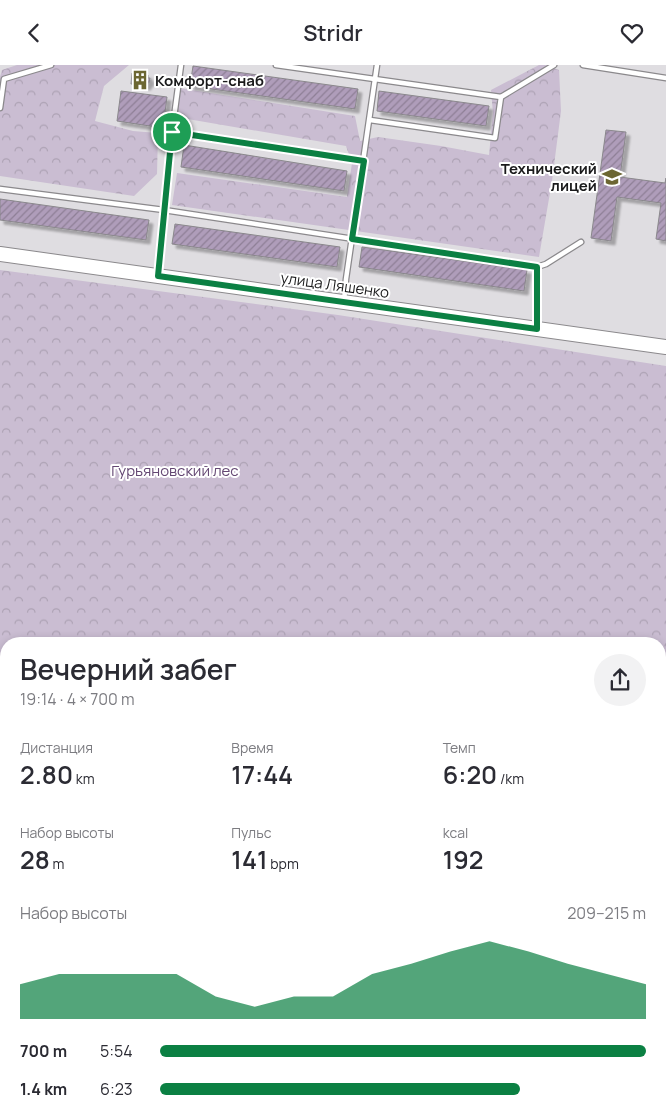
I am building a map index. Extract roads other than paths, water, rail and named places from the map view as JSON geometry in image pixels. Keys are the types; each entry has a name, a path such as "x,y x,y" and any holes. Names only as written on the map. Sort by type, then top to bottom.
{"main road":[{"name":"улица Ляшенко","path":"0,254 666,347"}],"lane":[{"path":"0,108 2,79 51,65"},
{"path":"158,276 172,132 181,65"},
{"path":"276,65 501,97 554,65"},
{"path":"344,302 377,65"},
{"path":"583,65 666,78"},
{"path":"370,120 495,137 501,97"},
{"path":"172,132 364,161"},
{"path":"0,189 164,210 537,267 546,264 581,242"},
{"path":"537,267 537,329"}],"place":[{"name":"Комфорт-снаб","path":"140,80"},
{"name":"Технический лицей","path":"612,177"}],"park label":[{"name":"Гурьяновский лес","path":"175,470"}]}
